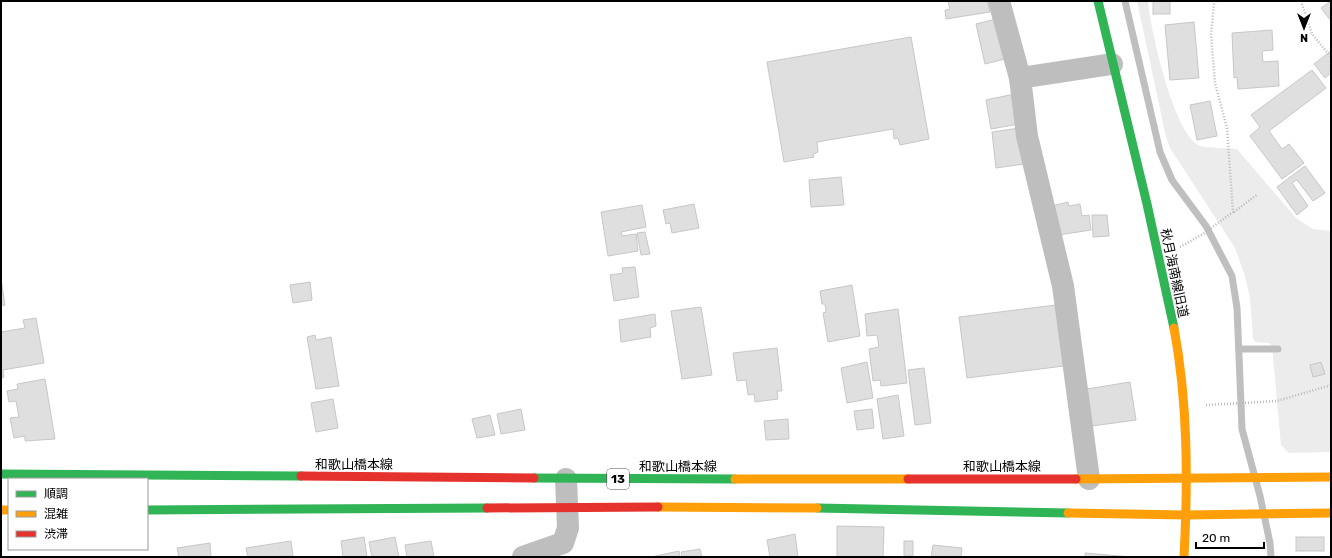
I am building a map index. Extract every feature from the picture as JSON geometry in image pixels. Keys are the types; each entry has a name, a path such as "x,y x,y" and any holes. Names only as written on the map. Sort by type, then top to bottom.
{"main road":[{"name":"秋月海南線旧道","path":"1098,1 1147,204 1174,330 1184,406 1186,515 1184,557"},
{"name":"和歌山橋本線","path":"1,474 566,479 1185,479 1331,477"},
{"name":"13","path":"148,510 736,507 1186,515 1331,513"}],"street":[{"path":"999,1 1020,78 1027,136 1063,286 1089,479"},
{"path":"1020,78 1112,64"},
{"path":"523,557 563,543 568,528 566,479"}],"path":[{"path":"1216,1 1214,4 1211,34 1214,76 1227,128 1233,212"},
{"path":"1301,1 1312,34 1331,57"},
{"path":"1203,234 1258,194"},
{"path":"1224,404 1277,401 1331,385"}],"shaded area":[{"path":"1137,1 1148,1 1153,34 1165,80 1181,123 1190,138 1200,146 1237,149 1296,218 1313,229 1331,231 1331,452 1289,453 1281,445 1272,346 1269,343 1255,342 1253,338 1250,298 1245,276 1235,248 1170,148 1166,137"}],"building":[{"path":"948,1 987,1 990,12 946,19 945,10 950,9"},
{"path":"1153,1 1170,1 1170,14 1153,14"},
{"path":"1331,1 1331,21 1321,8"},
{"path":"996,19 1005,59 985,64 976,24"},
{"path":"1194,22 1199,78 1170,80 1165,25"},
{"path":"1272,30 1273,50 1262,51 1263,62 1278,61 1279,86 1238,89 1237,77 1234,78 1232,33"},
{"path":"911,37 929,139 900,145 898,138 894,139 893,129 817,142 818,152 813,154 814,157 784,162 767,62"},
{"path":"1331,51 1331,73 1325,78 1314,64"},
{"path":"1312,70 1326,88 1269,131 1282,149 1289,144 1304,163 1282,179 1250,136 1260,127 1251,115"},
{"path":"1014,94 1019,124 991,129 986,100"},
{"path":"1210,101 1217,136 1197,140 1190,105"},
{"path":"1019,128 1024,164 996,168 992,132"},
{"path":"1305,166 1325,193 1313,201 1297,180 1292,183 1308,206 1297,215 1277,187"},
{"path":"841,177 844,205 811,207 809,180"},
{"path":"1068,202 1069,206 1080,204 1082,216 1089,215 1091,230 1058,235 1052,206"},
{"path":"694,204 699,228 672,233 670,223 666,224 663,210"},
{"path":"642,205 646,227 621,232 622,236 636,234 638,251 608,256 601,212"},
{"path":"1092,215 1107,215 1109,236 1093,237"},
{"path":"645,232 650,254 641,255 637,233"},
{"path":"635,267 639,297 614,301 610,275 623,273 622,268"},
{"path":"1,279 5,305 1,306"},
{"path":"310,282 312,300 293,303 290,285"},
{"path":"852,285 860,336 828,342 823,313 826,312 825,304 822,304 820,291"},
{"path":"1056,305 1064,366 967,378 959,317"},
{"path":"701,307 712,375 682,379 671,311"},
{"path":"898,309 907,383 881,386 880,380 873,381 869,349 879,347 877,335 867,336 865,314"},
{"path":"655,314 656,326 650,328 651,337 621,342 619,320"},
{"path":"36,318 44,363 3,370 4,377 1,378 1,332 25,328 23,320"},
{"path":"315,335 316,340 331,337 339,386 316,389 307,337"},
{"path":"777,348 782,391 777,391 778,399 755,402 754,394 748,395 746,380 737,381 733,353"},
{"path":"867,362 873,398 847,403 841,368"},
{"path":"1321,362 1325,374 1313,377 1310,365"},
{"path":"924,368 931,423 915,425 908,370"},
{"path":"45,379 55,439 25,441 25,436 14,438 10,418 19,417 16,401 9,402 7,391 18,389 17,384"},
{"path":"1130,382 1136,420 1092,426 1087,389"},
{"path":"898,395 904,436 883,439 877,399"},
{"path":"333,399 338,428 316,432 311,403"},
{"path":"521,409 525,430 501,434 497,414"},
{"path":"872,409 874,428 857,430 854,411"},
{"path":"490,415 495,435 477,438 472,419"},
{"path":"788,419 789,439 766,440 764,421"},
{"path":"837,526 884,527 883,557 837,557"},
{"path":"795,534 798,557 770,557 767,540"},
{"path":"364,537 367,557 343,557 341,541"},
{"path":"395,537 399,557 372,557 369,542"},
{"path":"1296,537 1324,537 1324,551 1296,551"},
{"path":"291,541 293,556 248,557 246,548"},
{"path":"431,541 434,557 407,557 405,545"},
{"path":"904,541 913,541 913,556 904,556"},
{"path":"210,543 211,557 179,557 177,548"},
{"path":"933,545 962,548 961,557 931,557"},
{"path":"700,549 702,557 682,557 681,552"},
{"path":"679,551 680,557 651,557"},
{"path":"1085,553 1131,557 1085,557"}],"waterway":[{"path":"1125,1 1160,152 1172,180 1206,226 1232,276 1237,308 1242,429 1260,496 1270,543 1271,557"},
{"path":"1239,349 1278,349"}],"traffic: fast":[{"path":"1098,1 1147,204 1174,328"},
{"path":"1,474 301,476"},
{"path":"534,478 735,479"},
{"path":"148,510 487,508"},
{"path":"817,508 1068,513"}],"traffic: slow":[{"path":"1174,328 1179,356 1186,442 1184,557"},
{"path":"1076,479 1331,477"},
{"path":"735,479 908,479"},
{"path":"658,507 817,508"},
{"path":"1,510 8,510"},
{"path":"1068,513 1186,515 1331,513"}],"traffic: jam":[{"path":"301,476 534,478"},
{"path":"908,479 1076,479"},
{"path":"487,508 658,507"}]}
